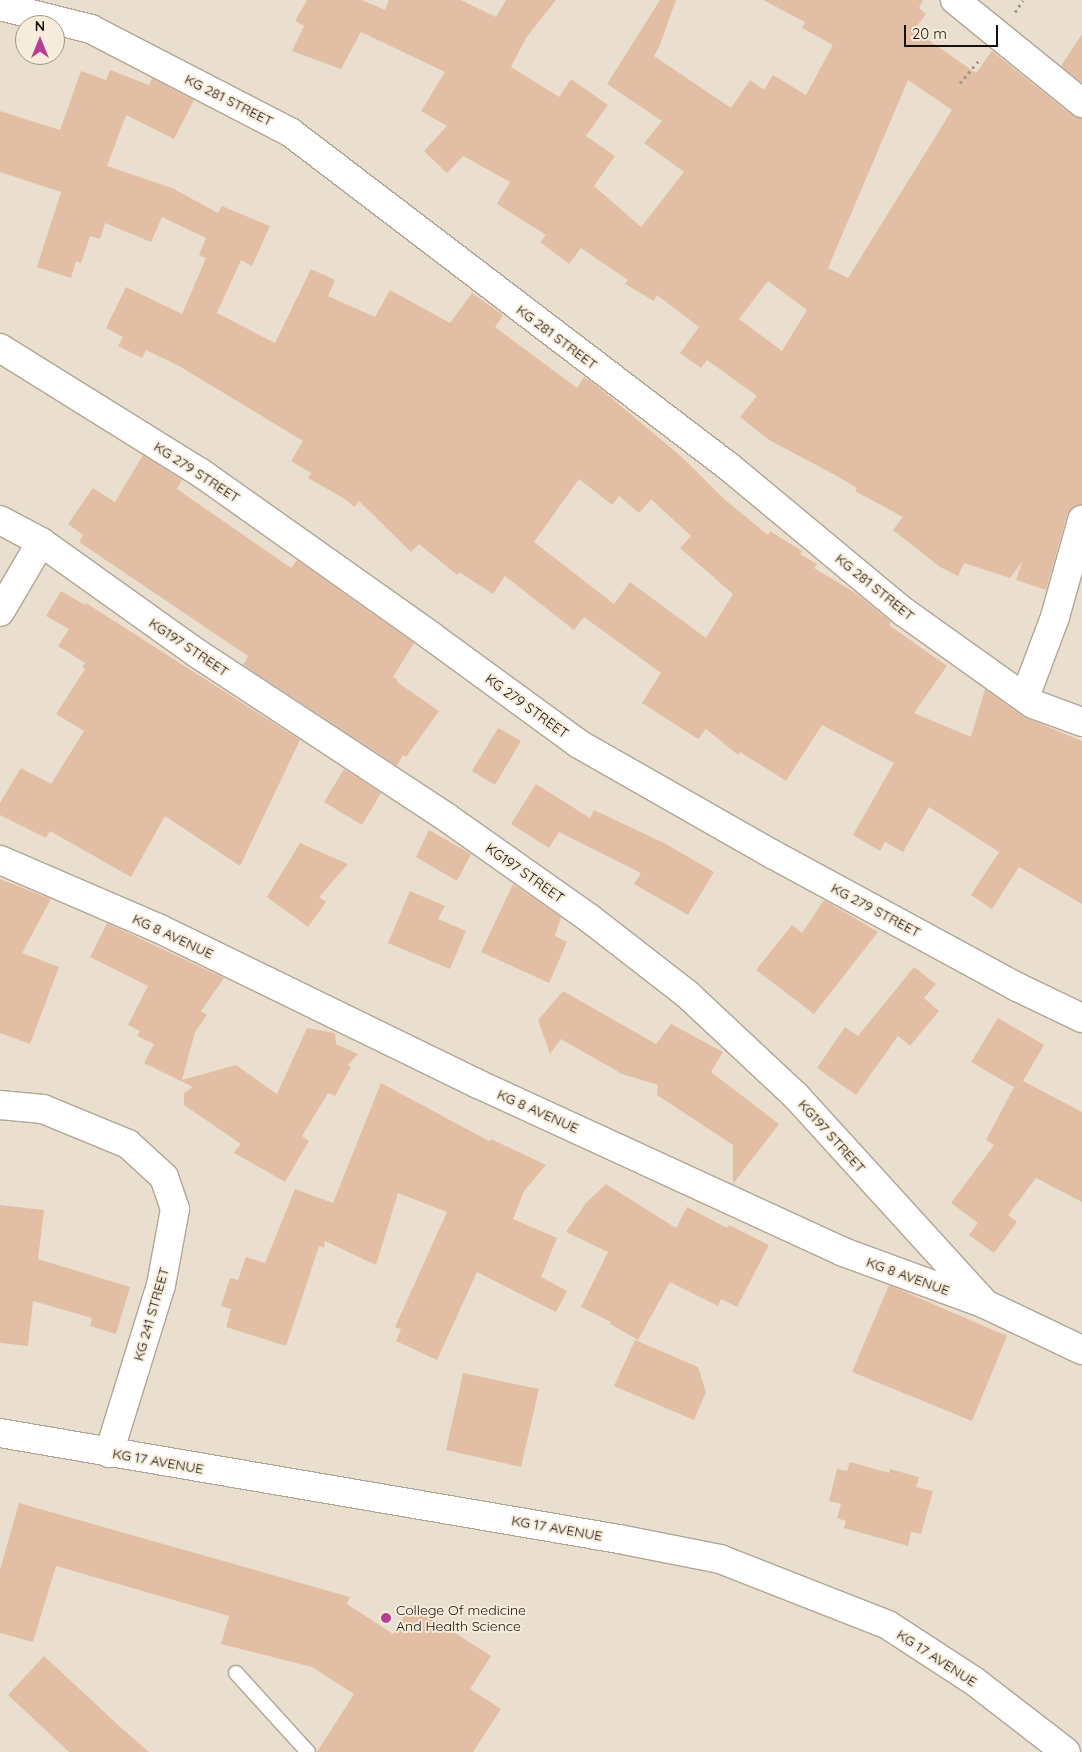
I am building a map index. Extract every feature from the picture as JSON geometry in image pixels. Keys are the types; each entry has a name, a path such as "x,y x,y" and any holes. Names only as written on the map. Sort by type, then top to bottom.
{"street":[{"path":"955,0 1082,103"},
{"name":"KG 281 STREET","path":"0,6 91,29 290,132 728,466 904,612 1033,704 1082,722"},
{"name":"KG 279 STREET","path":"0,348 201,473 431,636 579,744 772,854 1017,987 1082,1018"},
{"name":"KG197 STREET","path":"0,520 41,542 198,654 446,817 589,918 687,994 796,1096 985,1304"},
{"path":"1024,697 1055,617 1082,520"},
{"path":"0,612 41,542"},
{"name":"KG 8 AVENUE","path":"0,860 158,928 478,1084 843,1252 985,1304 1082,1350"},
{"name":"KG 241 STREET","path":"0,1105 43,1109 128,1144 164,1177 175,1209 161,1285 109,1453"},
{"name":"KG 17 AVENUE","path":"0,1433 619,1539 720,1559 888,1625 974,1681 1066,1752"}],"lane":[{"path":"236,1673 308,1752"}],"building":[{"path":"307,0 362,0 385,10 389,0 461,0 496,17 506,0 556,0 526,38 511,67 559,97 571,79 608,105 586,136 615,156 594,186 641,227 684,172 644,143 662,121 607,84 660,0 676,0 660,45 654,56 731,108 750,80 764,90 773,75 806,95 833,45 802,28 805,22 763,0 923,0 919,8 926,14 914,30 976,73 992,51 1072,115 1082,118 1082,505 1071,509 1067,515 1046,590 1016,580 1022,562 1010,578 964,563 958,576 940,567 893,530 903,517 855,491 857,488 835,475 769,440 740,417 757,396 707,360 701,368 680,353 699,327 657,295 654,301 625,284 628,280 581,248 569,264 540,242 546,235 497,204 510,182 463,156 447,173 424,151 447,126 421,111 445,72 361,32 341,69 292,51 304,26 295,21","holes":["908,80 952,110 848,278 828,268","768,281 807,310 782,351 739,319"]},
{"path":"1082,34 1082,83 1061,66"},
{"path":"110,70 149,85 152,78 194,100 174,139 126,115 107,166 172,188 218,213 222,206 270,226 252,266 241,260 217,313 275,343 311,269 335,280 328,296 375,317 390,290 450,323 472,293 503,315 495,327 577,388 584,377 597,386 684,459 724,499 768,535 770,531 802,551 800,554 817,564 814,568 857,594 891,622 889,625 947,666 914,713 971,737 985,689 1024,717 1082,741 1082,904 1019,867 992,909 971,895 999,852 929,807 903,852 885,842 880,851 853,835 894,763 822,725 786,781 740,752 738,755 706,729 698,739 642,703 661,673 584,617 574,630 505,576 493,594 459,572 457,575 419,544 411,552 359,501 354,507 345,499 308,478 311,473 291,461 303,441 179,366 146,350 142,358 118,346 123,337 106,328 126,287 182,314 206,258 199,255 206,238 162,217 151,242 105,223 100,239 90,236 81,263 76,261 71,278 37,267 61,192 0,172 0,111 60,130 81,71 106,80","holes":["579,479 612,505 619,496 639,513 651,499 691,536 680,548 733,594 706,638 630,582 614,604 534,542"]},
{"path":"143,455 182,480 177,489 291,568 297,560 414,643 393,677 398,680 397,682 439,711 406,757 403,755 397,766 243,665 248,656 79,542 83,535 68,524 93,488 115,502"},
{"path":"61,591 85,605 86,603 300,740 240,866 165,816 131,877 50,831 46,838 0,815 0,803 21,768 51,784 84,731 56,714 85,669 82,667 85,663 58,646 69,629 46,616"},
{"path":"498,728 521,741 495,785 472,771"},
{"path":"344,769 381,793 362,825 324,802"},
{"path":"536,784 590,818 594,810 666,844 714,872 688,915 634,884 641,873 559,832 549,848 511,824"},
{"path":"429,830 471,854 457,881 416,857"},
{"path":"300,843 348,864 319,897 326,902 308,927 267,897"},
{"path":"0,879 51,899 22,953 59,967 30,1044 0,1033"},
{"path":"513,884 561,917 555,936 567,942 549,983 481,952"},
{"path":"410,891 445,906 438,919 466,931 450,969 388,943"},
{"path":"824,900 878,932 814,1014 756,970 792,925 802,933"},
{"path":"107,923 224,978 201,1011 207,1015 195,1032 182,1080 236,1065 277,1094 307,1028 335,1033 336,1044 358,1054 348,1065 351,1067 335,1096 328,1093 302,1136 309,1141 285,1182 234,1153 241,1144 184,1105 184,1093 193,1087 144,1063 154,1044 137,1036 140,1031 128,1025 148,986 90,957"},
{"path":"914,967 936,984 924,998 939,1011 910,1046 898,1036 856,1095 817,1068 845,1027 858,1036"},
{"path":"563,991 656,1044 671,1024 723,1052 711,1072 779,1124 733,1184 733,1145 657,1095 658,1085 622,1074 561,1039 550,1054 538,1020"},
{"path":"998,1018 1044,1045 1023,1081 1082,1112 1082,1202 1036,1178 1008,1215 1017,1222 994,1253 969,1235 978,1223 951,1203 994,1145 986,1140 1014,1087 971,1062"},
{"path":"381,1083 489,1141 491,1139 546,1165 524,1191 513,1219 557,1238 541,1277 567,1291 556,1312 477,1272 437,1360 396,1341 401,1329 395,1327 447,1212 398,1193 376,1265 325,1241 324,1248 319,1246 286,1346 226,1327 231,1309 221,1306 230,1278 238,1280 246,1257 265,1263 295,1189 333,1203"},
{"path":"606,1184 676,1228 687,1207 727,1228 729,1225 769,1245 737,1307 721,1299 718,1306 670,1282 638,1340 610,1324 611,1322 581,1307 608,1252 566,1232 586,1203"},
{"path":"0,1205 44,1210 38,1259 130,1287 116,1334 90,1326 92,1318 33,1301 28,1346 0,1343"},
{"path":"889,1285 1007,1336 972,1421 852,1372"},
{"path":"635,1340 698,1367 706,1392 694,1420 614,1386"},
{"path":"463,1373 539,1389 521,1467 446,1450"},
{"path":"850,1462 889,1473 890,1469 919,1477 916,1487 933,1491 921,1534 911,1532 908,1546 844,1528 846,1521 837,1518 841,1504 829,1501 837,1469 847,1471"},
{"path":"19,1503 350,1597 347,1604 393,1634 411,1605 491,1656 470,1689 501,1709 473,1752 317,1752 354,1694 312,1667 221,1644 229,1616 56,1566 33,1642 0,1633 0,1570"},
{"path":"44,1656 149,1752 69,1752 8,1695"}],"place":[{"name":"College Of medicine And Health Science","path":"386,1618"}]}
